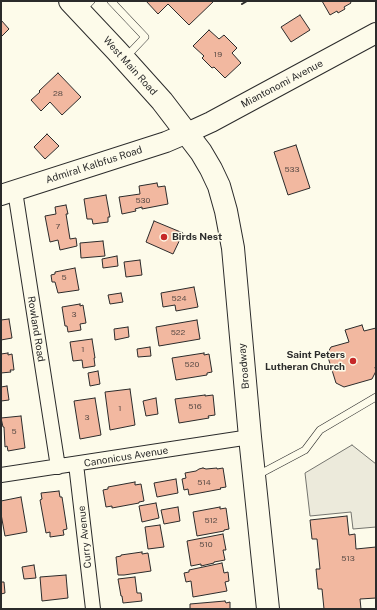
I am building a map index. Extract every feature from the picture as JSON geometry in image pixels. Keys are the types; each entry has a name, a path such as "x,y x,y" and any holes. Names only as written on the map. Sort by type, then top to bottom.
{"main road":[{"name":"West Main Road","path":"80,5 187,133"},
{"name":"Miantonomi Avenue","path":"187,133 211,122 376,33"},
{"name":"Admiral Kalbfus Road","path":"8,193 166,142 187,133"},
{"name":"Broadway","path":"187,133 211,169 218,186 226,211 233,248 250,437 268,609"}],"street":[{"name":"Rowland Road","path":"8,193 58,467"},
{"name":"Canonicus Avenue","path":"1,476 250,437"},
{"name":"Curry Avenue","path":"76,464 93,609"}],"lane":[{"path":"111,1 146,37 124,59"},
{"path":"254,477 305,450 320,430 376,397"}],"shaded area":[{"path":"352,445 376,464 376,527 353,529 351,512 310,516 305,473"}],"building":[{"path":"146,1 214,1 189,25 168,4 158,14"},
{"path":"322,1 350,1 351,3 338,13 337,11 330,15"},
{"path":"300,15 310,30 291,42 281,27"},
{"path":"1,20 9,29 1,37"},
{"path":"209,30 219,39 224,35 237,48 232,53 241,63 225,78 202,58 204,56 193,46"},
{"path":"58,73 81,97 62,115 50,102 41,111 31,100"},
{"path":"47,134 59,146 45,159 34,147"},
{"path":"296,145 310,188 288,195 274,152"},
{"path":"157,183 158,187 165,186 168,204 142,209 142,207 135,209 136,211 122,214 119,197 140,194 139,186"},
{"path":"106,195 110,217 108,217 108,222 93,224 92,219 87,219 84,199"},
{"path":"66,205 70,239 76,238 77,246 60,250 58,240 50,242 45,216 56,214 55,207"},
{"name":"Birds Nest","path":"154,221 183,233 173,254 146,242"},
{"path":"103,241 105,256 81,258 80,243"},
{"path":"117,256 118,266 103,268 102,259"},
{"path":"140,260 142,275 126,277 124,262"},
{"path":"75,268 79,290 58,293 55,282 52,282 51,275 55,274 55,272"},
{"path":"194,287 198,307 176,311 175,305 163,307 161,293"},
{"path":"121,293 123,302 110,304 108,295"},
{"path":"80,304 80,306 83,305 86,323 80,324 81,330 68,332 67,326 65,326 62,307"},
{"path":"9,319 12,338 1,340 1,320"},
{"path":"197,320 200,339 159,346 156,327"},
{"name":"Saint Peters Lutheran Church","path":"362,325 364,331 376,328 376,371 372,379 344,387 336,383 327,354 331,347 349,342 345,330"},
{"path":"128,327 129,337 115,340 114,329"},
{"path":"92,339 95,366 83,368 82,360 73,361 70,342"},
{"path":"150,347 151,356 138,357 137,349"},
{"path":"8,353 8,355 12,354 14,370 10,370 11,372 1,373 1,354"},
{"path":"204,353 204,355 209,354 212,372 207,373 207,375 176,380 172,358"},
{"path":"98,371 100,384 90,386 88,373"},
{"path":"7,386 9,400 1,401 1,387"},
{"path":"130,389 135,425 110,430 105,392"},
{"path":"213,395 215,415 208,416 209,418 179,423 175,399"},
{"path":"95,398 101,435 80,439 74,401"},
{"path":"156,398 158,414 146,416 143,401"},
{"path":"21,416 25,448 8,451 7,446 5,447 4,427 1,418"},
{"path":"203,468 223,468 226,487 189,495 188,489 184,490 182,479 186,478 185,473"},
{"path":"176,479 178,493 157,497 154,483"},
{"path":"135,482 135,485 141,484 144,501 112,508 112,506 106,507 103,490 108,489 108,487"},
{"path":"59,491 60,497 62,497 67,529 63,530 64,535 50,537 50,532 46,533 40,500 42,499 41,493"},
{"path":"21,497 27,532 5,536 1,514 1,501"},
{"path":"156,503 159,518 142,522 139,506"},
{"path":"178,507 180,521 164,524 161,510"},
{"path":"220,507 220,509 226,508 229,529 197,536 193,512"},
{"path":"347,516 349,535 355,534 356,549 376,547 376,598 360,599 361,609 324,609 322,589 318,589 316,569 320,569 317,539 312,539 310,520"},
{"path":"160,525 164,547 148,549 145,527"},
{"path":"223,534 226,550 223,550 225,560 201,566 201,564 191,566 187,541"},
{"path":"142,552 142,554 148,553 151,571 118,575 116,557"},
{"path":"222,563 224,573 228,572 229,581 225,582 227,591 193,597 191,581 186,582 184,573 189,572 189,570"},
{"path":"34,565 36,578 24,579 22,567"},
{"path":"66,575 68,598 42,601 40,577"},
{"path":"135,577 137,593 141,593 142,601 123,603 118,579"},
{"path":"1,582 4,582 5,593 1,594"},
{"path":"225,601 226,603 230,602 230,609 190,609 190,604"}],"wall":[{"path":"242,4 247,1"}],"place":[{"name":"Birds Nest","path":"164,237"},
{"name":"Saint Peters Lutheran Church","path":"353,361"}]}
